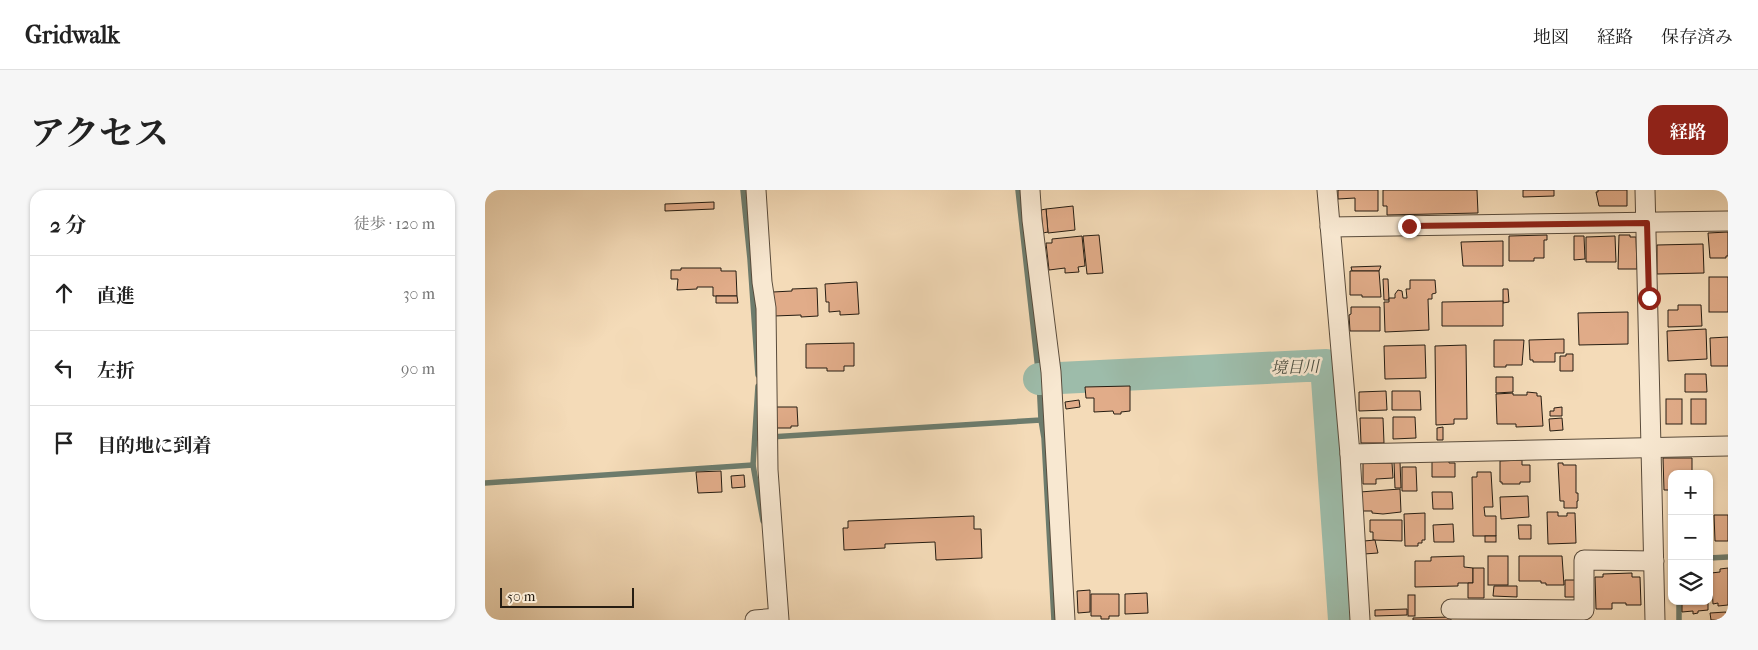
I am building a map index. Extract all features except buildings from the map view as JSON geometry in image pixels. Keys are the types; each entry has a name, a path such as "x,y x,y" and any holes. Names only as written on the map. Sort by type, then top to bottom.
{"street":[{"path":"756,190 762,282 766,308 770,619"},
{"path":"1030,190 1051,379 1065,620"},
{"path":"1327,190 1350,454 1360,620"},
{"path":"1645,190 1655,620"},
{"path":"1330,227 1728,221"},
{"path":"1350,454 1728,446"},
{"path":"1451,609 1585,610 1584,560 1654,561"}],"waterway":[{"path":"743,190 758,375"},
{"path":"755,438 1041,420 1039,379 1018,190"},
{"name":"境目川","path":"1039,379 1326,365 1344,620"},
{"path":"758,386 753,465 763,521"},
{"path":"1041,420 1044,438 1054,620"},
{"path":"485,483 753,465"},
{"path":"1713,558 1728,557"},
{"path":"1679,605 1679,620"}],"route":[{"path":"1409,226 1647,223 1649,298"}]}
